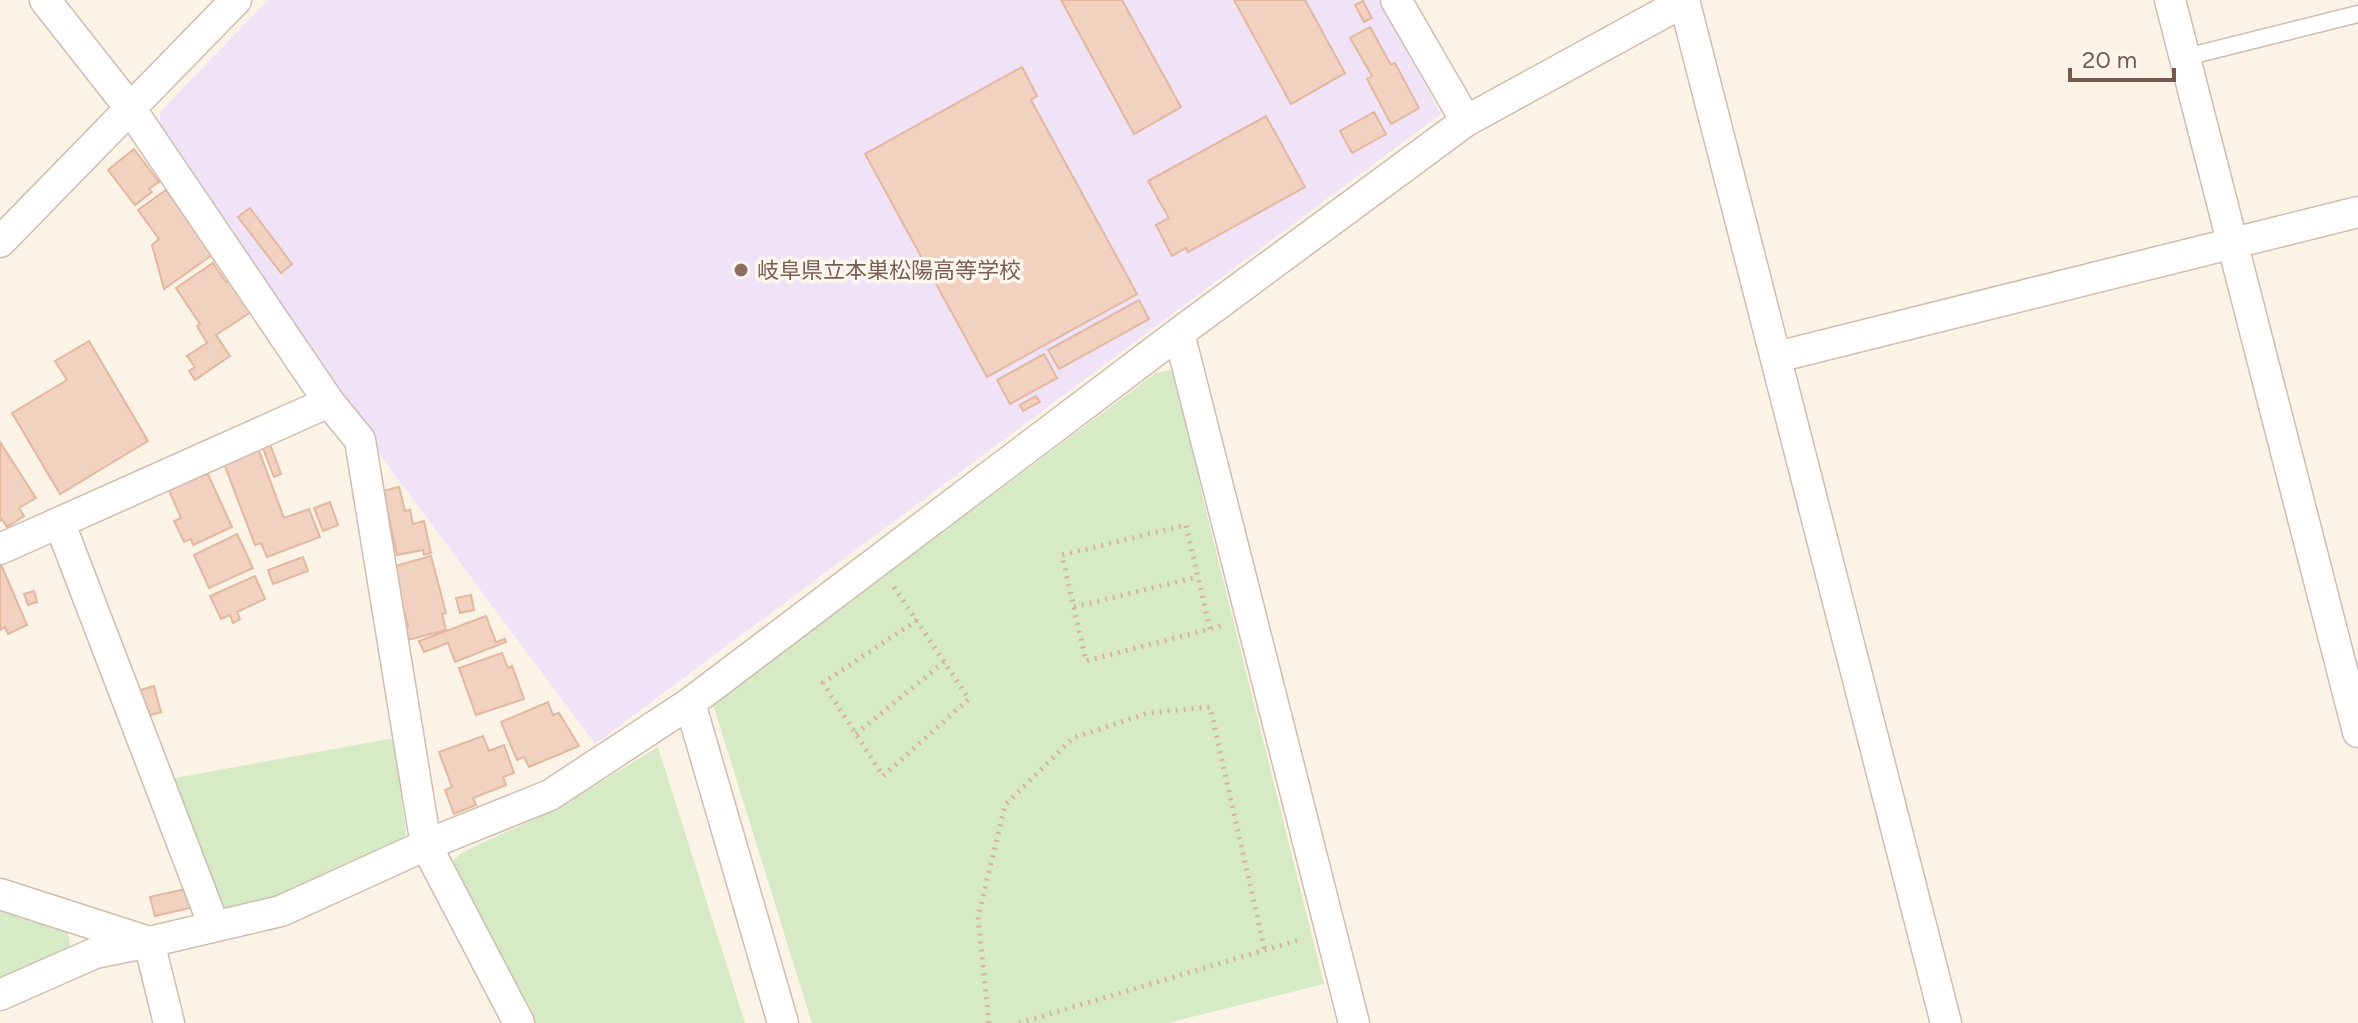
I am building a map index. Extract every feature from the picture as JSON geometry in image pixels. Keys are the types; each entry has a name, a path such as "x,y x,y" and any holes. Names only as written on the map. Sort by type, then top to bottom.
{"street":[{"path":"45,0 130,108 329,402 360,440 426,845 519,1023"},
{"path":"0,242 236,0"},
{"path":"1396,0 1466,121"},
{"path":"0,995 95,953 281,911 426,845 550,795 690,703 1179,333 1466,121 1684,0 1946,1023"},
{"path":"2170,0 2358,732"},
{"path":"1777,357 2358,212"},
{"path":"1179,333 1354,1023"},
{"path":"0,549 329,402"},
{"path":"60,524 214,926"},
{"path":"690,703 783,1023"},
{"path":"0,894 149,942"},
{"path":"149,942 169,1023"}],"lane":[{"path":"2186,57 2358,14"}],"path":[{"path":"1210,629 1186,525 1062,555 1086,661 1210,629 1251,617"},
{"path":"878,563 917,620 969,699 883,776 823,683 917,620"},
{"path":"1074,607 1198,577"},
{"path":"856,734 944,662"},
{"path":"989,1023 978,917 1005,805 1073,738 1148,713 1210,707 1265,951 1019,1023"}],"shaded area":[{"name":"岐阜県立本巣松陽高等学校","path":"268,0 1378,0 1441,114 595,744 340,401 160,138 160,112"}],"green space":[{"path":"1177,368 1202,495 1324,984 1168,1023 812,1023 713,704 1156,373"},
{"path":"394,738 406,834 397,848 280,899 218,918 159,781"},
{"path":"658,747 745,1023 531,1023 451,863 461,853 558,808"},
{"path":"0,905 67,927 71,952 0,982"}],"building":[{"path":"1061,0 1122,0 1181,107 1134,134"},
{"path":"1234,0 1305,0 1345,73 1291,104"},
{"path":"1363,1 1372,18 1364,22 1355,5"},
{"path":"1370,27 1391,65 1395,63 1419,108 1391,124 1367,79 1372,76 1350,38"},
{"path":"1022,67 1037,96 1031,100 1137,294 987,377 865,154"},
{"path":"1374,112 1386,134 1352,153 1340,131"},
{"path":"1266,116 1305,187 1188,252 1186,248 1172,256 1156,225 1169,218 1148,181"},
{"path":"134,149 159,182 135,205 108,170"},
{"path":"166,190 212,255 164,289 152,245 159,239 138,210"},
{"path":"250,208 292,264 281,273 238,217"},
{"path":"213,263 251,312 216,335 230,356 195,380 189,371 195,367 187,356 207,343 197,326 200,324 176,288"},
{"path":"1139,300 1149,319 1059,369 1048,350"},
{"path":"89,341 148,441 60,494 12,413 67,380 55,361"},
{"path":"1044,354 1057,378 1010,404 997,380"},
{"path":"1036,396 1040,402 1023,411 1020,405"},
{"path":"0,442 36,498 19,508 24,516 7,527 2,519 0,521"},
{"path":"270,444 281,474 274,477 262,446"},
{"path":"258,448 284,518 309,509 320,537 267,557 261,543 255,545 223,461"},
{"path":"206,470 232,527 193,545 191,539 184,542 174,521 181,518 168,488"},
{"path":"399,487 405,511 410,510 413,524 424,521 431,553 424,555 423,550 397,555 383,491"},
{"path":"330,502 338,525 323,531 314,508"},
{"path":"237,534 253,568 209,588 194,555"},
{"path":"431,556 446,613 442,614 446,630 404,641 401,628 408,626 392,567"},
{"path":"303,557 308,571 273,584 268,570"},
{"path":"0,562 27,625 8,634 5,627 0,630"},
{"path":"255,576 265,599 237,612 240,619 233,623 230,615 221,619 210,596"},
{"path":"34,591 37,602 28,605 24,594"},
{"path":"471,595 474,610 460,613 456,598"},
{"path":"486,616 496,642 505,639 506,642 455,662 448,643 424,652 419,641"},
{"path":"502,653 508,668 512,666 524,699 476,715 459,668"},
{"path":"154,686 161,712 144,717 137,691"},
{"path":"548,702 553,715 559,713 579,746 529,767 524,757 517,760 501,722"},
{"path":"483,736 489,751 504,745 514,773 503,777 506,785 473,798 476,805 454,814 445,790 452,787 439,752"},
{"path":"194,887 198,906 155,916 150,897"}],"place":[{"name":"岐阜県立本巣松陽高等学校","path":"741,270"}]}
